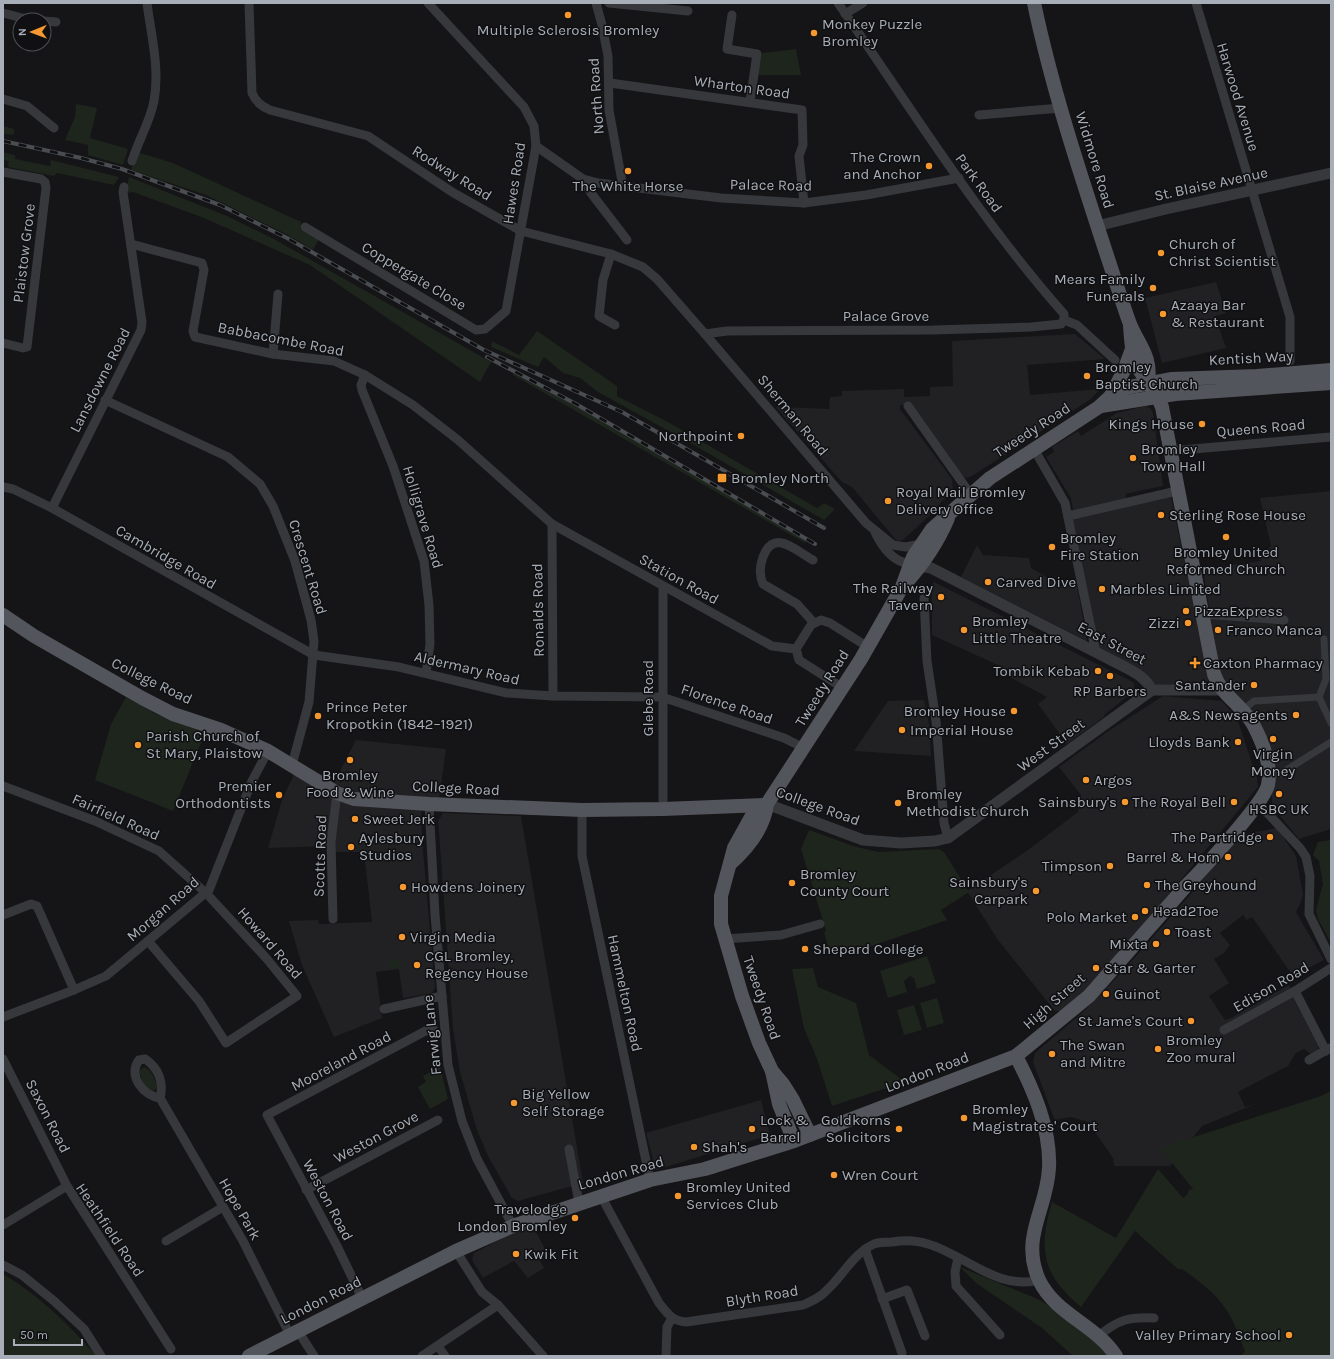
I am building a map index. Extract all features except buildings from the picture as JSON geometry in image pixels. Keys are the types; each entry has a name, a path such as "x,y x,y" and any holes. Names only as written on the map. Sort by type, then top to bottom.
{"main road":[{"name":"Widmore Road","path":"1034,3 1062,108 1098,226 1130,325 1142,346 1149,364 1148,383"},
{"name":"Widmore Road","path":"1130,325 1132,349 1141,374 1158,396 1164,414 1203,614 1212,670 1221,690"},
{"path":"1111,396 1125,368 1132,349"},
{"name":"Kentish Way","path":"1148,383 1189,377 1257,376 1331,370"},
{"name":"Tweedy Road","path":"794,1141 779,1104 772,1071 744,1003 724,939 720,911 721,896 734,848 742,830 754,812 767,804 843,688 902,587 910,564 921,544 932,529 990,478 1099,407 1111,396 1125,388 1148,383"},
{"name":"Kentish Way","path":"1158,396 1331,383"},
{"name":"Tweedy Road","path":"1099,407 1158,396"},
{"name":"Tweedy Road","path":"910,564 943,530 950,514"},
{"name":"College Road","path":"3,615 34,636 142,698 173,714 221,730 268,751 337,793 364,800 582,810 663,809 767,804"},
{"path":"1221,690 1243,710 1258,735 1268,781"},
{"name":"High Street","path":"1016,1056 1097,988 1198,874 1258,803 1268,781"},
{"name":"Tweedy Road","path":"730,864 748,848 766,818 767,804"},
{"path":"731,806 740,817 742,830"},
{"path":"1016,1056 1040,1111 1048,1147 1049,1166 1047,1184 1031,1244 1034,1264 1039,1280 1053,1301 1099,1336 1116,1356"},
{"name":"London Road","path":"249,1356 456,1251 513,1226 650,1180 705,1168 794,1141 1016,1056"},
{"name":"Tweedy Road","path":"772,1071 783,1084 793,1100 810,1135"}],"street":[{"path":"132,161 150,114 154,99 155,46 147,3"},
{"name":"Rodway Road","path":"249,3 252,93 262,107 368,136 452,192 521,231 611,254 643,267 657,279 706,334"},
{"name":"Hawes Road","path":"428,3 524,106 534,126 536,146 506,311"},
{"name":"North Road","path":"596,3 608,56 610,83 609,110 623,187"},
{"path":"609,3 688,11"},
{"name":"Park Road","path":"838,3 959,178 1025,269 1064,314 1064,320"},
{"path":"845,14 862,3"},
{"name":"Harwood Avenue","path":"1196,3 1290,317 1289,361"},
{"path":"732,15 726,49 757,54 750,102"},
{"path":"52,22 56,22"},
{"name":"Wharton Road","path":"610,83 802,110 802,146 799,156 804,203"},
{"path":"3,99 27,106 54,128"},
{"path":"979,115 1062,108"},
{"path":"536,146 583,179 591,193 627,240"},
{"name":"Plaistow Grove","path":"3,172 41,179 45,182 46,188 27,347 23,348 3,343"},
{"name":"St. Blaise Avenue","path":"1098,226 1331,173"},
{"name":"Palace Road","path":"583,179 623,187 756,201 804,203 866,195 959,178"},
{"name":"Lansdowne Road","path":"52,508 141,330 142,322 123,192 124,187"},
{"name":"Coppergate Close","path":"305,227 476,330 485,329 506,311"},
{"name":"Babbacombe Road","path":"131,244 202,263 204,270 193,331 195,336 273,354 334,361 365,375 413,405 458,440 552,524"},
{"path":"611,254 603,280 599,316 615,325"},
{"path":"273,354 278,294"},
{"path":"1064,320 1077,325 1115,360"},
{"name":"Palace Grove","path":"706,334 727,331 1016,328 1062,324 1064,320"},
{"name":"Sherman Road","path":"706,334 838,492 875,532 884,548 910,564"},
{"name":"Holligrave Road","path":"365,375 361,385 362,390 396,473 424,561 429,605 430,644 426,673"},
{"name":"Crescent Road","path":"105,400 216,450 228,457 260,484 273,506 295,561 311,620 314,641 309,702 292,765"},
{"path":"908,406 971,495"},
{"name":"Queens Road","path":"1170,451 1331,437"},
{"path":"1034,449 1065,503 1096,653"},
{"name":"Cambridge Road","path":"3,487 13,489 52,508 314,655"},
{"path":"1068,516 1178,491"},
{"name":"Station Road","path":"552,524 772,646 796,649"},
{"name":"Ronalds Road","path":"552,524 553,696"},
{"name":"Sherman Road","path":"875,532 883,536 893,545 906,547 921,544"},
{"path":"813,560 788,545 776,542 771,543 766,548 760,568 763,584 797,604 814,623"},
{"name":"East Street","path":"910,564 931,568 1141,676 1152,690"},
{"name":"Glebe Road","path":"663,586 663,809"},
{"path":"924,598 927,661 936,721 944,823 948,838"},
{"path":"1203,614 1284,620"},
{"path":"843,688 802,664 797,655 796,649 805,631 814,623 826,621 868,647"},
{"path":"1324,639 1326,679 1319,697 1331,723"},
{"name":"Aldermary Road","path":"314,655 399,667 484,689 507,693 553,696 662,697"},
{"path":"1152,690 1221,690"},
{"name":"West Street","path":"948,838 1152,690"},
{"name":"Florence Road","path":"662,697 784,738 804,748"},
{"path":"1243,710 1254,701 1319,697"},
{"path":"1268,781 1331,742"},
{"name":"Morgan Road","path":"3,1017 106,976 209,890 252,781 268,751"},
{"name":"Fairfield Road","path":"3,786 95,821 159,851 206,893"},
{"name":"Scotts Road","path":"333,919 331,842 337,793"},
{"path":"1258,803 1300,848 1306,857 1310,876 1309,914 1331,959"},
{"name":"Farwig Lane","path":"429,804 448,1065 462,1121 477,1159 513,1226"},
{"name":"College Road","path":"767,804 863,840 902,843 935,842 948,838"},
{"name":"Hammelton Road","path":"582,810 582,856 650,1180"},
{"name":"Howard Road","path":"148,941 198,1001 226,1043 297,996 267,959 206,893"},
{"path":"3,915 31,904 38,906 74,990"},
{"path":"724,939 781,935 820,924"},
{"name":"Edison Road","path":"1224,1030 1296,991 1331,968"},
{"path":"1296,991 1329,1049 1309,1060"},
{"path":"384,1009 442,996"},
{"name":"Mooreland Road","path":"267,1116 430,1029 423,1022"},
{"name":"Saxon Road","path":"3,1059 67,1186"},
{"name":"Hope Park","path":"160,1098 294,1333 314,1356"},
{"name":"Weston Road","path":"267,1116 337,1246 362,1298"},
{"name":"Weston Grove","path":"306,1190 438,1120"},
{"path":"569,1149 578,1203"},
{"name":"Heathfield Road","path":"3,1225 67,1186 171,1349"},
{"path":"601,1196 659,1303 672,1318 666,1332 666,1356"},
{"path":"166,1241 223,1207"},
{"path":"902,1353 865,1249 875,1244 901,1241 919,1242 941,1249 958,1258 1010,1280 1027,1282 1039,1280"},
{"name":"Blyth Road","path":"672,1318 686,1322 802,1305 818,1298 828,1290 865,1249"},
{"path":"456,1251 482,1292 498,1305 543,1356"},
{"path":"958,1258 955,1272 956,1286 1000,1335"},
{"path":"3,1266 22,1275 54,1301 84,1329 101,1356"},
{"path":"882,1299 907,1290 925,1336"},
{"path":"422,1356 498,1305"},
{"path":"1099,1336 1109,1327 1130,1317 1154,1318"},
{"path":"438,1346 445,1356"}],"shaded area":[{"path":"796,49 801,75 758,75 762,53"},
{"path":"76,104 97,108 90,138 128,149 123,165 88,155 88,145 65,140 75,117"},
{"path":"3,126 14,129 14,135 3,134"},
{"path":"3,152 15,155 15,159 50,166 51,160 119,177 114,185 57,173 54,176 8,167 9,161 3,160"},
{"path":"137,152 173,163 301,222 300,229 319,239 313,250 286,234 206,195 131,170"},
{"path":"129,177 227,216 274,239 491,362 480,382 310,265 204,218 133,192 126,193"},
{"path":"1216,282 1226,313 1215,316 1226,348 1162,363 1145,298"},
{"path":"537,331 617,386 617,396 668,422 817,508 824,503 835,509 824,520 598,392 580,378 563,373 544,357 538,367 491,347 492,341 519,355"},
{"path":"1075,334 1105,359 1027,365 1030,395 1100,389 1091,399 972,476 967,478 962,476 911,405 900,405 900,409 952,479 953,489 929,516 900,541 896,540 852,487 842,482 776,407 829,409 830,397 842,396 842,391 904,389 904,397 930,396 930,387 953,386 952,341"},
{"path":"514,372 560,395 807,540 805,543 513,375"},
{"path":"1146,406 1151,409 1153,413 1163,486 1126,494 1125,499 1073,511 1071,498 1046,457 1054,452 1052,447 1078,431 1081,436 1117,413"},
{"path":"1331,491 1331,829 1299,839 1272,806 1271,762 1255,714 1220,679 1203,569 1261,561 1260,557 1271,546 1260,498"},
{"path":"1171,497 1209,679 1207,682 1191,684 1157,685 1099,651 1072,520 1073,518"},
{"path":"977,545 983,555 1029,558 1031,568 1062,586 1077,586 1087,641 961,577"},
{"path":"934,582 1129,680 1134,683 1134,691 1104,715 1105,716 1067,744 1038,704 1047,697 998,671 1000,666 932,635 932,585"},
{"path":"1163,696 1222,701 1237,718 1257,778 1258,787 1098,980 1061,1011 1055,1011 998,940 967,891 1028,850 1078,812 1081,795 1059,767 1110,730"},
{"path":"126,697 156,714 205,733 173,811 95,780 111,724"},
{"path":"924,700 929,724 931,756 854,751 888,701"},
{"path":"356,740 446,749 439,799 357,794 334,783"},
{"path":"297,768 337,793 421,803 422,839 435,988 432,993 403,998 399,969 376,972 382,1018 334,1037 302,965 289,921 318,920 319,924 372,922 364,852 332,852 331,846 268,848 282,800"},
{"path":"443,813 521,816 583,1183 518,1201 512,1198 489,1158 477,1130 460,1072 453,1029 438,821"},
{"path":"1277,828 1296,856 1303,894 1296,912 1324,960 1293,976 1252,917 1247,920 1243,915 1220,933 1230,945 1224,953 1214,959 1229,983 1209,996 1225,1020 1289,985 1296,1004 1318,1045 1318,1050 1312,1055 1304,1049 1296,1053 1288,1066 1238,1092 1245,1107 1258,1103 1202,1126 1170,1166 1114,1166 1113,1158 1088,1122 1071,1117 1058,1119 1055,1121 1033,1062 1035,1053 1082,1013 1122,972 1190,895 1211,866 1227,848 1245,834"},
{"path":"809,830 853,846 878,852 939,849 944,852 969,892 941,910 947,920 860,950 858,946 830,954 824,932 826,931 801,849"},
{"path":"1331,840 1331,943 1318,919 1316,910 1323,884 1319,861 1313,855 1318,842"},
{"path":"927,956 936,983 917,989 914,978 910,976 904,981 907,992 888,998 880,971"},
{"path":"400,959 401,967 390,968 389,960"},
{"path":"813,968 818,987 856,1003 869,1055 905,1082 832,1106 817,1059 804,1028 792,969"},
{"path":"937,998 944,1023 927,1028 920,1003"},
{"path":"914,1005 922,1030 904,1035 897,1010"},
{"path":"144,1067 149,1070 154,1078 157,1087 154,1091 146,1086 141,1077 139,1071"},
{"path":"440,1067 448,1099 430,1109 418,1087 426,1082 423,1076"},
{"path":"1331,1091 1331,1356 1240,1356 1245,1352 1240,1337 1228,1313 1215,1295 1195,1278 1182,1269 1178,1269 1135,1231 1081,1307 1058,1283 1051,1272 1045,1248 1045,1234 1052,1202 1116,1238 1158,1169 1183,1198 1187,1195 1189,1190 1193,1189 1160,1148 1321,1096"},
{"path":"761,1100 770,1135 656,1170 646,1133"},
{"path":"533,1226 545,1249 537,1255 544,1268 528,1278 514,1261 483,1278 472,1260 474,1253 505,1237"},
{"path":"960,1267 1040,1300 1080,1327 1110,1356 1073,1356 1042,1328 976,1283"},
{"path":"3,1274 28,1291 53,1311 96,1356 3,1356"}],"railway":[{"path":"3,141 81,158 122,169 220,205 287,238 484,350 622,412 824,528"},
{"path":"487,357 576,404 815,544"}],"place":[{"name":"Multiple Sclerosis Bromley","path":"568,15"},
{"name":"Monkey Puzzle Bromley","path":"814,33"},
{"name":"The Crown and Anchor","path":"929,166"},
{"name":"The White Horse","path":"628,171"},
{"name":"Church of Christ Scientist","path":"1161,253"},
{"name":"Mears Family Funerals","path":"1153,288"},
{"name":"Azaaya Bar & Restaurant","path":"1163,314"},
{"name":"Bromley Baptist Church","path":"1087,376"},
{"name":"Kings House","path":"1202,424"},
{"name":"Northpoint","path":"741,436"},
{"name":"Bromley Town Hall","path":"1133,458"},
{"name":"Bromley North","path":"722,478"},
{"name":"Royal Mail Bromley Delivery Office","path":"888,501"},
{"name":"Sterling Rose House","path":"1161,515"},
{"name":"Bromley United Reformed Church","path":"1226,537"},
{"name":"Bromley Fire Station","path":"1052,547"},
{"name":"Carved Dive","path":"988,582"},
{"name":"Marbles Limited","path":"1102,589"},
{"name":"The Railway Tavern","path":"941,597"},
{"name":"PizzaExpress","path":"1186,611"},
{"name":"Zizzi","path":"1188,623"},
{"name":"Bromley Little Theatre","path":"964,630"},
{"name":"Franco Manca","path":"1218,630"},
{"name":"Caxton Pharmacy","path":"1195,663"},
{"name":"Tombik Kebab","path":"1098,671"},
{"name":"RP Barbers","path":"1110,676"},
{"name":"Santander","path":"1254,685"},
{"name":"Bromley House","path":"1014,711"},
{"name":"A&S Newsagents","path":"1296,715"},
{"name":"Prince Peter Kropotkin (1842–1921)","path":"318,716"},
{"name":"Imperial House","path":"902,730"},
{"name":"Virgin Money","path":"1273,739"},
{"name":"Lloyds Bank","path":"1238,742"},
{"name":"Parish Church of St Mary, Plaistow","path":"138,745"},
{"name":"Bromley Food & Wine","path":"350,760"},
{"name":"Argos","path":"1086,780"},
{"name":"HSBC UK","path":"1279,794"},
{"name":"Premier Orthodontists","path":"279,795"},
{"name":"Sainsbury's","path":"1125,802"},
{"name":"The Royal Bell","path":"1234,802"},
{"name":"Bromley Methodist Church","path":"898,803"},
{"name":"Sweet Jerk","path":"355,819"},
{"name":"The Partridge","path":"1270,837"},
{"name":"Aylesbury Studios","path":"351,847"},
{"name":"Barrel & Horn","path":"1228,857"},
{"name":"Timpson","path":"1110,866"},
{"name":"Bromley County Court","path":"792,883"},
{"name":"The Greyhound","path":"1147,885"},
{"name":"Howdens Joinery","path":"403,887"},
{"name":"Sainsbury's Carpark","path":"1036,891"},
{"name":"Head2Toe","path":"1145,911"},
{"name":"Polo Market","path":"1135,917"},
{"name":"Toast","path":"1167,932"},
{"name":"Virgin Media","path":"402,937"},
{"name":"Mixta","path":"1156,944"},
{"name":"Shepard College","path":"805,949"},
{"name":"CGL Bromley, Regency House","path":"417,965"},
{"name":"Star & Garter","path":"1096,968"},
{"name":"Guinot","path":"1106,994"},
{"name":"St Jame's Court","path":"1191,1021"},
{"name":"Bromley Zoo mural","path":"1158,1049"},
{"name":"The Swan and Mitre","path":"1052,1054"},
{"name":"Big Yellow Self Storage","path":"514,1103"},
{"name":"Bromley Magistrates' Court","path":"964,1118"},
{"name":"Lock & Barrel","path":"752,1129"},
{"name":"Goldkorns Solicitors","path":"899,1129"},
{"name":"Shah's","path":"694,1147"},
{"name":"Wren Court","path":"834,1175"},
{"name":"Bromley United Services Club","path":"678,1196"},
{"name":"Travelodge London Bromley","path":"575,1218"},
{"name":"Kwik Fit","path":"516,1254"},
{"name":"Valley Primary School","path":"1289,1335"}]}
